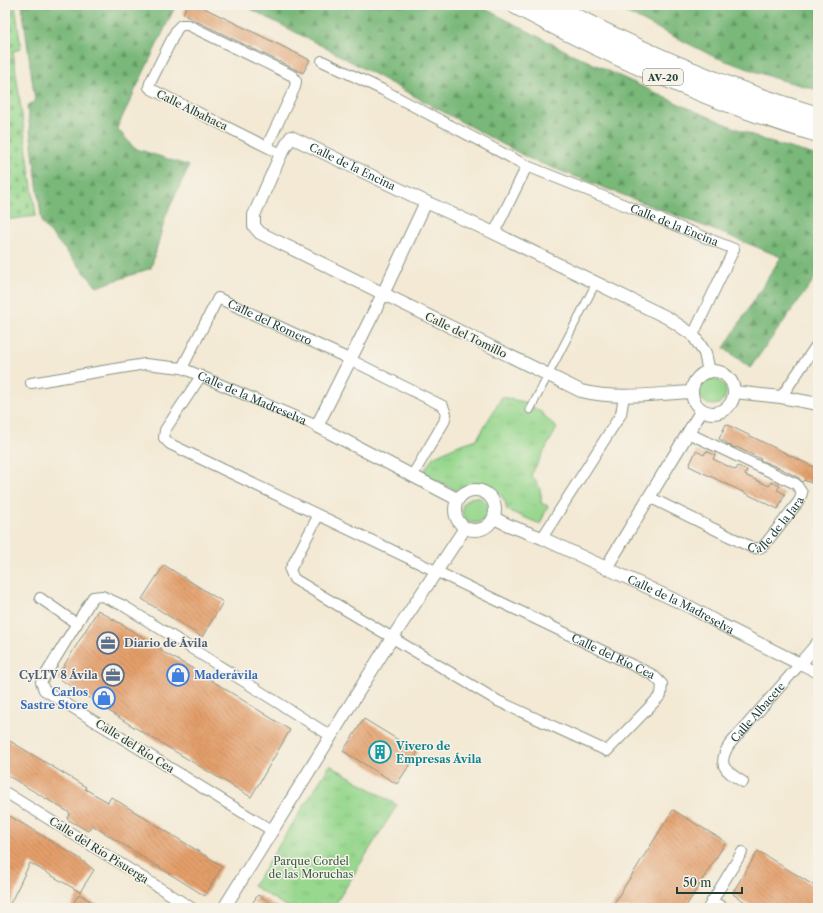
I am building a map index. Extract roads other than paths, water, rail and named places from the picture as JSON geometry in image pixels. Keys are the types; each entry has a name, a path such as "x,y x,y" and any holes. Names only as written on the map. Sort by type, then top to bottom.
{"highway":[{"name":"AV-20","path":"516,5 627,61 690,89 784,123 818,133"},
{"name":"AV-20","path":"551,5 704,77 789,108 818,116"}],"street":[{"name":"Calle Albahaca","path":"276,130 295,87 296,81 293,76 188,25 181,24 177,29 149,87 281,154"},
{"name":"Calle de la Encina","path":"322,61 383,90 527,166 734,249 693,335"},
{"name":"Calle de la Encina","path":"276,130 494,233 668,318 693,335 705,353 709,372"},
{"path":"267,146 276,130"},
{"path":"281,154 291,137"},
{"name":"Calle del Tomillo","path":"281,154 254,215 254,226 260,233 581,391 594,394 624,396 692,392"},
{"path":"494,233 527,166"},
{"path":"316,426 383,294 426,202"},
{"path":"530,410 596,283"},
{"name":"Calle del Romero","path":"182,368 218,298 350,359 443,406 446,414 444,422 412,476"},
{"path":"781,397 818,343"},
{"name":"Calle de la Madreselva","path":"31,384 145,364 182,368 316,426 457,499"},
{"path":"709,372 721,373 726,376 730,381 734,392 730,404 726,408 714,413 702,410 693,399 692,392 695,381 699,377 709,372"},
{"name":"Calle del Río Cea","path":"201,376 165,430 164,438 170,444 318,516 436,574 653,675 662,684 661,694 607,751 498,701 294,579 290,570 318,516"},
{"path":"734,392 781,397 818,404"},
{"path":"542,538 621,414 624,396"},
{"path":"606,568 702,410"},
{"name":"Calle de la Jara","path":"649,497 753,548 758,549 766,543 799,502 802,493 796,484 688,433"},
{"path":"470,490 486,493 494,504 494,518 490,524 484,528 471,530 465,528 460,524 454,512 457,499 470,490"},
{"name":"Calle de la Madreselva","path":"494,518 542,538 692,608 720,624 818,672"},
{"path":"224,908 271,830 392,639 465,528"},
{"name":"Calle del Río Cea","path":"271,830 44,690 41,682 93,597 102,596 124,606 331,736"},
{"path":"40,598 77,624"},
{"name":"Calle Albacete","path":"743,782 727,772 723,762 724,754 729,745 818,643"},
{"name":"Calle del Río Pisuerga","path":"5,792 192,908"},
{"path":"724,908 710,904 742,852"}],"place":[{"name":"Diario de Ávila","path":"108,643"},
{"name":"CyLTV 8 Ávila","path":"113,675"},
{"name":"Maderávila","path":"178,675"},
{"name":"Carlos Sastre Store","path":"104,698"},
{"name":"Vivero de Empresas Ávila","path":"380,752"}],"park label":[{"name":"Parque Cordel de las Moruchas","path":"311,867"}]}
